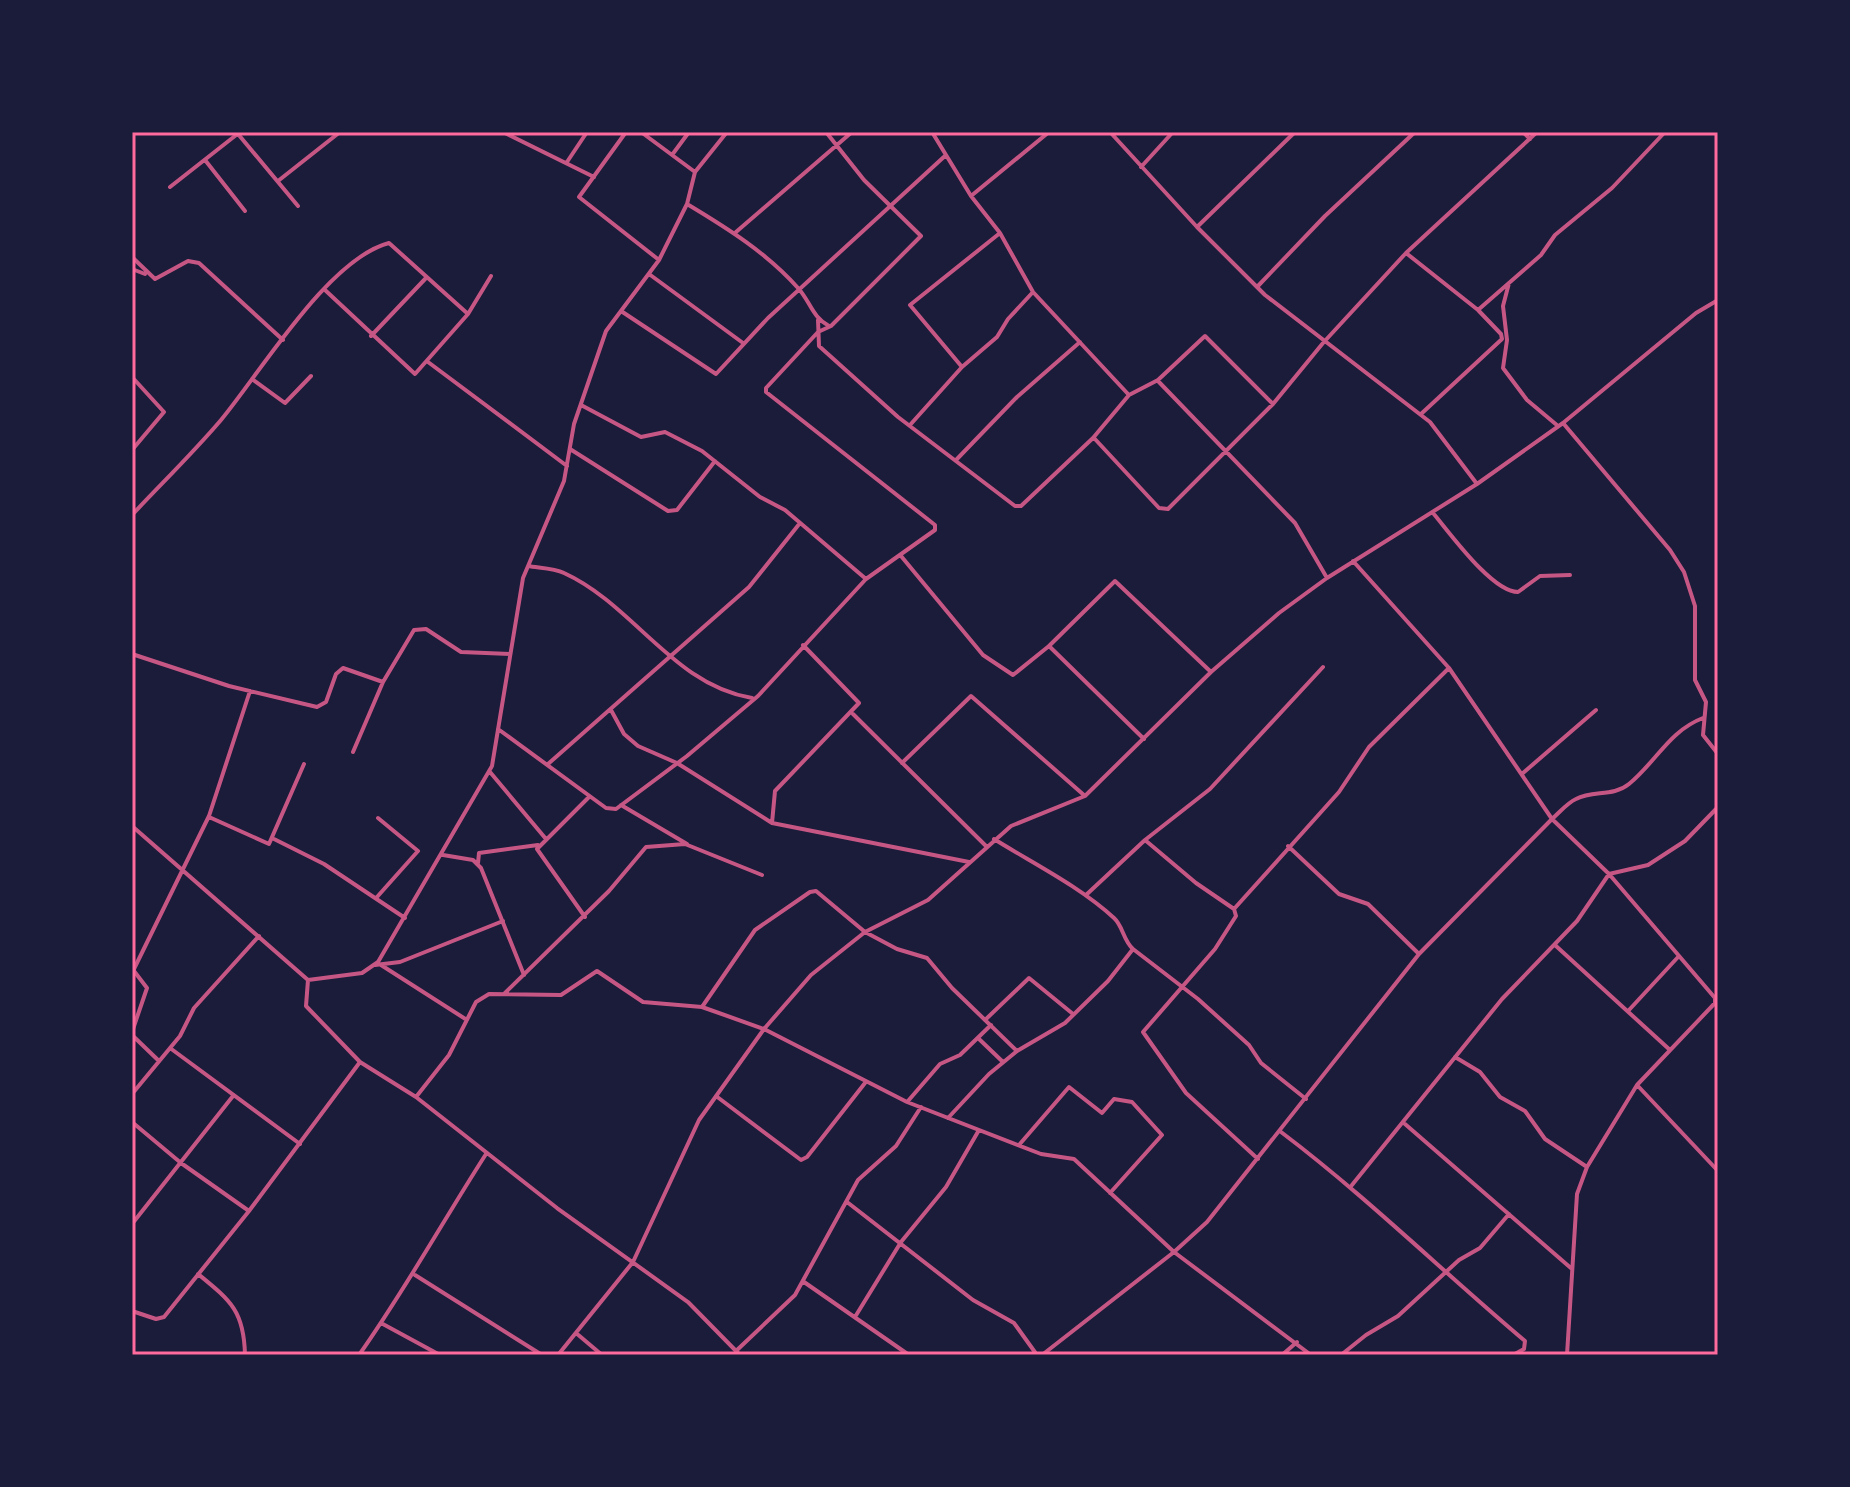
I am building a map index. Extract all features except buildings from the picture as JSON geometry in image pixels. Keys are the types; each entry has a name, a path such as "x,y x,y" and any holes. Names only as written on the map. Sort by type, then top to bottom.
{"street":[{"path":"278,181 340,132"},
{"path":"503,132 594,177"},
{"path":"567,162 587,132"},
{"path":"626,132 580,199 659,260"},
{"path":"641,132 695,172"},
{"path":"672,155 689,132"},
{"path":"378,965 490,772 523,578 559,495 581,405 606,331 659,260 687,204 695,172 727,132"},
{"path":"498,729 606,808 616,809 677,763 753,698 866,579 935,530 935,525 766,392 766,388 818,332 831,326 920,238 921,233 864,180 826,132"},
{"path":"736,233 852,132"},
{"path":"932,132 971,196 1000,233 1033,292 1129,395"},
{"path":"971,196 1049,132"},
{"path":"1110,132 1257,287 1323,343 1421,414 1446,439 1477,484"},
{"path":"1141,167 1173,132"},
{"path":"1257,287 1325,216 1415,132"},
{"path":"1523,132 1530,139"},
{"path":"1093,438 1164,510 1273,404 1323,343 1406,253 1537,132"},
{"path":"1478,310 1541,255 1555,235 1612,188 1665,132"},
{"path":"1197,227 1290,133"},
{"path":"170,187 236,134 298,206"},
{"path":"620,310 712,374 719,372 743,343 799,289 946,155"},
{"path":"205,160 245,211"},
{"path":"687,204 736,233 799,289 818,320 819,346 1008,504 1021,506 1093,438 1129,395 1158,380 1205,336 1273,404"},
{"path":"962,367 910,305 1000,233"},
{"path":"132,515 222,418 324,289 351,263 386,243 468,314"},
{"path":"1406,253 1478,310 1501,334 1500,344 1421,414"},
{"path":"132,257 147,274"},
{"path":"132,269 155,279 188,261 199,263 283,340"},
{"path":"649,274 743,343"},
{"path":"324,289 410,373 420,372 468,314 491,276"},
{"path":"371,336 426,278"},
{"path":"1510,281 1503,306 1507,340 1503,368 1527,400 1560,424 1670,550 1684,572 1695,606 1695,680 1706,702 1703,735 1718,754"},
{"path":"910,425 962,367 997,337 1008,319 1033,292"},
{"path":"558,1355 633,1262 699,1120 764,1029 803,982 865,932 923,904 1011,826 1085,796 1211,672 1279,613 1353,561 1477,484 1560,424 1696,313 1718,300"},
{"path":"818,320 831,326"},
{"path":"956,459 1017,397 1080,342"},
{"path":"428,362 567,466"},
{"path":"252,379 285,403 311,376"},
{"path":"132,377 164,412 132,450"},
{"path":"1158,380 1302,533 1327,578"},
{"path":"581,405 641,437 671,433 800,523 866,579"},
{"path":"570,449 668,511 677,510 715,461"},
{"path":"1433,513 1469,555 1506,590 1518,592 1545,575 1570,575"},
{"path":"547,765 749,587 800,523"},
{"path":"901,556 983,655 1013,675 1049,646 1115,581 1211,672"},
{"path":"1353,561 1449,668 1552,819 1609,874 1713,993 1715,1003 1637,1085 1587,1167 1577,1194 1567,1355"},
{"path":"528,566 561,571 597,592 688,672 753,698"},
{"path":"353,752 408,634 420,628 461,652 510,654"},
{"path":"772,823 775,791 790,772 858,708 858,698 803,645"},
{"path":"1049,646 1144,739"},
{"path":"132,654 250,691 317,707 326,702 336,674 343,668 383,682"},
{"path":"1086,896 1145,840 1210,789 1323,667"},
{"path":"1234,909 1339,792 1369,747 1449,668"},
{"path":"159,1062 132,1033 147,988 133,972 209,816 250,691"},
{"path":"902,763 971,696 1085,796"},
{"path":"611,710 624,734 638,746 677,763 772,823 971,862"},
{"path":"1523,773 1596,710"},
{"path":"852,713 987,847"},
{"path":"847,1202 973,1300 1014,1323 1039,1355 1174,1252 1207,1222 1419,954 1552,819 1574,799 1604,795 1629,784 1671,737 1685,725 1703,718"},
{"path":"209,816 266,845 274,839 304,764"},
{"path":"490,772 546,839"},
{"path":"524,975 478,863 479,853 539,845 590,797"},
{"path":"621,805 687,845 762,875"},
{"path":"1352,1185 1502,999 1556,946 1609,874 1648,865 1685,841 1718,807"},
{"path":"377,897 418,851 378,818"},
{"path":"132,826 185,869 308,980 362,973 378,965 400,962 503,921"},
{"path":"274,839 377,897 405,918"},
{"path":"994,839 1086,896 1116,920 1124,941 1183,987 1249,1045 1261,1063 1306,1099"},
{"path":"1145,840 1196,883 1234,909 1236,916 1218,945 1143,1034 1186,1093 1259,1160"},
{"path":"539,845 537,853 585,917"},
{"path":"504,994 585,917 641,851 687,845"},
{"path":"1288,846 1339,894 1368,904 1419,954"},
{"path":"442,854 478,863"},
{"path":"702,1007 755,930 810,892 822,894 865,932 897,949 921,953 1017,1051"},
{"path":"132,1094 170,1048 194,1008 259,936"},
{"path":"1556,946 1670,1050"},
{"path":"948,1118 1003,1062 1057,1030 1074,1015 1133,949"},
{"path":"1629,1011 1679,956"},
{"path":"378,965 467,1020"},
{"path":"416,1097 449,1055 482,997 504,994 561,995 597,971 653,1005 702,1007 764,1029 907,1102 1049,1156 1074,1159 1174,1252 1311,1355"},
{"path":"985,1020 1029,978 1074,1015"},
{"path":"308,980 306,1006 360,1062 416,1097 486,1154 688,1302 738,1353 795,1295 858,1180 896,1146 921,1107"},
{"path":"907,1102 940,1064 958,1056 991,1025"},
{"path":"978,1038 1003,1062"},
{"path":"170,1048 300,1144"},
{"path":"1455,1057 1480,1072 1500,1097 1525,1111 1545,1139 1587,1167"},
{"path":"132,1311 160,1319 249,1211 360,1062"},
{"path":"716,1096 801,1160 807,1157 865,1083"},
{"path":"1637,1085 1718,1171"},
{"path":"1019,1145 1069,1087 1102,1113 1114,1099 1132,1102 1162,1135 1110,1193"},
{"path":"132,1224 233,1096"},
{"path":"132,1122 181,1163 249,1211"},
{"path":"1404,1123 1572,1269"},
{"path":"855,1317 901,1242 946,1187 979,1130"},
{"path":"1281,1132 1352,1185 1445,1273 1525,1341 1524,1349 1513,1355"},
{"path":"359,1355 415,1275 429,1245 486,1154"},
{"path":"1341,1355 1398,1316 1445,1273 1480,1248 1509,1214"},
{"path":"198,1274 230,1299 237,1310 244,1335 245,1355"},
{"path":"415,1275 542,1355"},
{"path":"804,1282 909,1355"},
{"path":"381,1323 440,1355"},
{"path":"576,1333 602,1355"},
{"path":"1282,1355 1297,1342"},
{"path":"1179,1355 1188,1355"}]}
